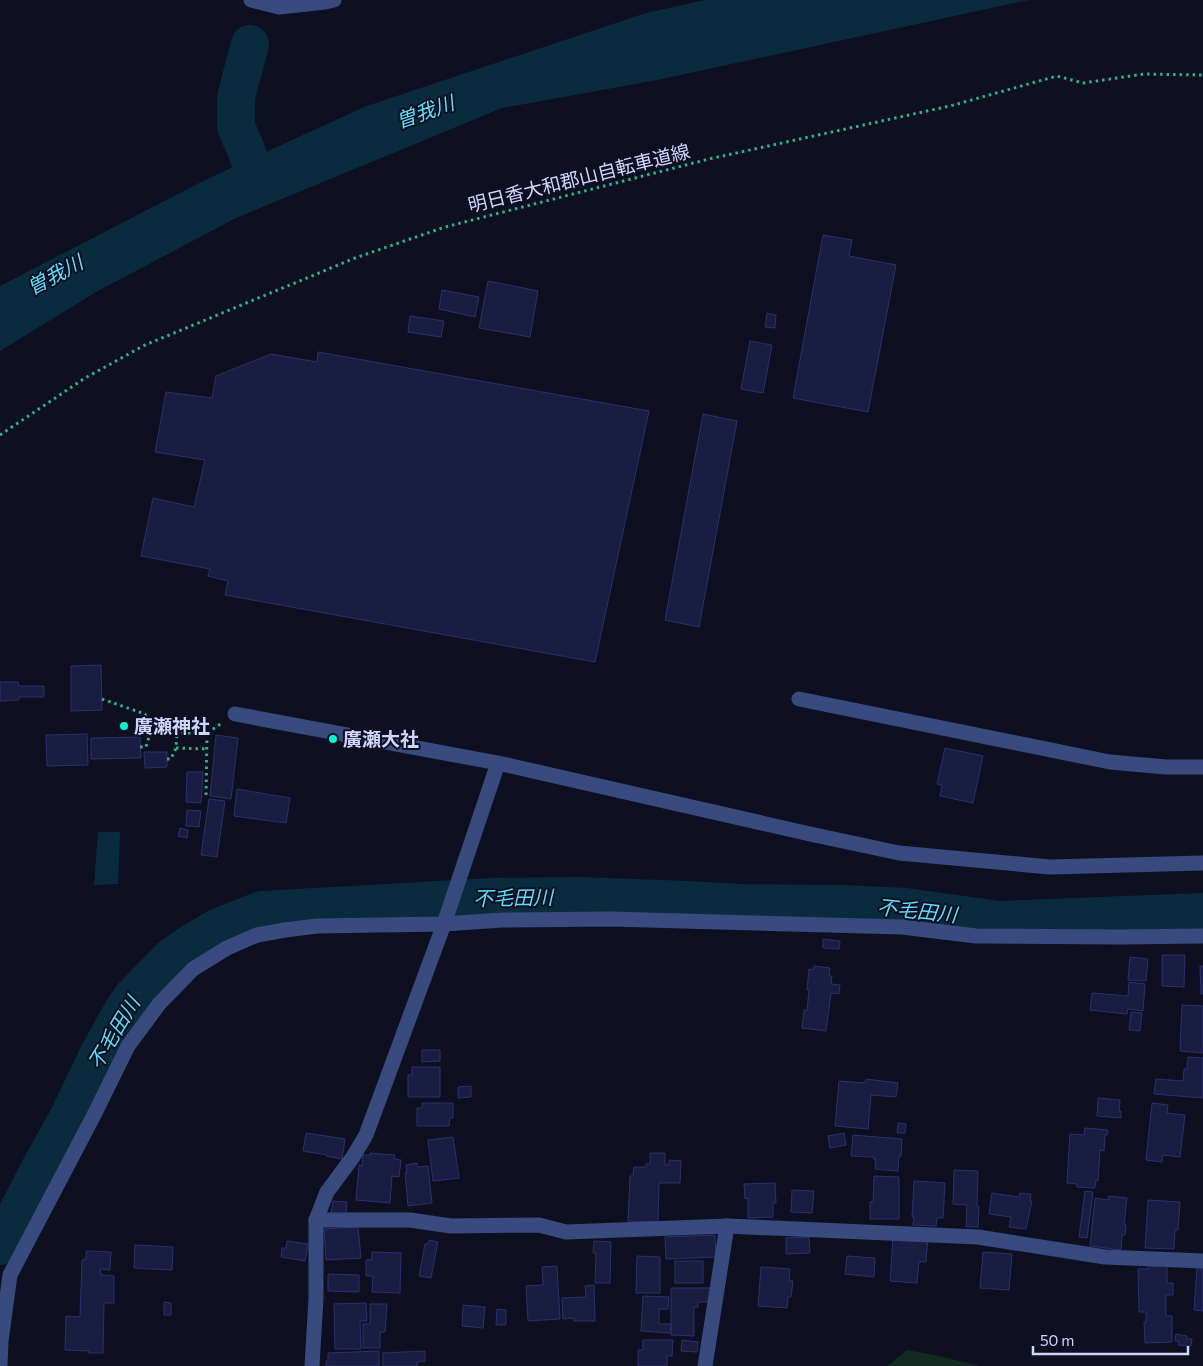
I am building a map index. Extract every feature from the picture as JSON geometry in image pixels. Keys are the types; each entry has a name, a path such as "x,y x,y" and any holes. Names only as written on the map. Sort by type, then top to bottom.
{"street":[{"path":"251,0 279,7 334,0"},
{"path":"799,699 1110,762 1203,767"},
{"path":"235,714 498,763 899,853 1050,867 1203,863"},
{"path":"312,1366 316,1298 316,1220 327,1192 353,1158 366,1135 444,924 498,763"},
{"path":"0,1366 1,1341 10,1275 128,1046 159,1004 193,969 227,948 256,935 317,926 444,924 502,920 611,919 902,927 976,936 1203,936"},
{"path":"316,1220 410,1220 451,1226 539,1225 566,1232 727,1226 978,1237 1105,1256 1203,1261"},
{"path":"705,1366 727,1226"}],"path":[{"name":"明日香大和郡山自転車道線","path":"0,435 85,378 146,345 355,258 445,227 709,160 950,106 1057,76 1083,83 1144,74 1203,75"},
{"path":"102,699 145,714 150,733 146,747 140,747"},
{"path":"150,733 207,733 235,714"},
{"path":"167,759 171,759 176,748 177,733"},
{"path":"206,795 207,733"},
{"path":"176,748 207,749"}],"green space":[{"path":"907,1350 939,1356 979,1366 887,1366"}],"water":[{"name":"曽我川","path":"705,0 1029,0 657,80 502,108 236,218 96,292 0,351 0,286 205,180 364,107 646,13"},
{"path":"98,832 120,832 118,884 94,885"}],"building":[{"path":"823,235 852,240 849,256 896,265 868,412 793,398"},
{"path":"488,281 538,291 530,337 479,328"},
{"path":"442,290 479,297 475,317 439,309"},
{"path":"767,313 776,315 775,328 765,327"},
{"path":"410,316 444,321 441,337 408,332"},
{"path":"750,341 772,345 763,393 741,389"},
{"path":"318,352 649,411 595,662 225,595 228,581 208,576 210,569 141,556 153,498 194,507 205,460 155,452 166,392 212,398 216,376 271,354 317,362"},
{"path":"703,414 737,421 699,627 665,620"},
{"path":"101,665 102,710 71,711 71,666"},
{"path":"0,682 18,682 19,686 44,686 44,697 19,697 19,700 0,701"},
{"path":"87,734 88,765 47,766 46,735"},
{"path":"216,735 238,738 231,799 210,796"},
{"path":"140,737 141,758 91,759 91,738"},
{"path":"945,748 983,756 973,803 940,796 942,785 937,784"},
{"path":"144,752 167,752 167,767 145,768"},
{"path":"187,772 203,772 201,803 186,802"},
{"path":"237,789 290,798 286,823 234,816"},
{"path":"209,799 225,801 217,857 201,855"},
{"path":"187,810 201,811 199,827 186,826"},
{"path":"180,828 188,830 187,838 178,836"},
{"path":"823,939 840,941 839,949 823,948"},
{"path":"1162,955 1185,955 1184,987 1162,986"},
{"path":"1130,957 1148,959 1146,981 1128,980"},
{"path":"814,966 830,968 831,984 840,985 839,994 831,993 826,1031 802,1028 804,1010 807,1011 809,969 813,970"},
{"path":"1200,966 1203,966 1203,994 1201,994"},
{"path":"1129,982 1145,984 1143,1011 1128,1009 1127,1014 1090,1010 1092,993 1128,996"},
{"path":"1182,1005 1203,1006 1203,1053 1180,1051"},
{"path":"1131,1012 1142,1013 1140,1031 1129,1030"},
{"path":"422,1050 440,1050 440,1061 422,1062"},
{"path":"1188,1057 1203,1058 1203,1098 1154,1094 1156,1079 1183,1081"},
{"path":"412,1067 440,1067 440,1097 408,1097 408,1075 412,1075"},
{"path":"866,1079 898,1083 896,1097 871,1095 868,1129 835,1126 839,1081 865,1083"},
{"path":"471,1086 471,1097 458,1098 458,1087"},
{"path":"1098,1098 1120,1100 1119,1111 1121,1111 1121,1118 1097,1116"},
{"path":"422,1103 453,1103 453,1118 450,1118 449,1126 417,1126 417,1108 422,1108"},
{"path":"1152,1103 1168,1105 1167,1113 1185,1115 1180,1157 1163,1155 1162,1162 1146,1160"},
{"path":"898,1123 906,1124 905,1133 897,1133"},
{"path":"1085,1128 1108,1130 1107,1135 1105,1135 1104,1151 1100,1150 1098,1181 1096,1180 1095,1188 1077,1187 1077,1184 1067,1183 1070,1134 1084,1135"},
{"path":"306,1133 345,1139 342,1159 303,1151"},
{"path":"844,1133 846,1145 830,1148 828,1136"},
{"path":"853,1135 902,1139 898,1171 875,1169 876,1160 874,1160 874,1157 851,1156"},
{"path":"453,1137 459,1178 433,1181 428,1140"},
{"path":"370,1153 395,1155 394,1159 401,1160 399,1177 392,1176 390,1203 356,1200 359,1165 362,1166 363,1155 370,1155"},
{"path":"650,1153 665,1153 665,1165 669,1165 669,1160 681,1161 680,1183 659,1183 658,1222 628,1221 630,1176 633,1176 634,1167 646,1167 646,1164 650,1164"},
{"path":"417,1163 418,1167 428,1166 432,1203 408,1206 406,1165"},
{"path":"954,1170 978,1171 978,1227 966,1227 967,1205 953,1204"},
{"path":"874,1176 899,1177 899,1219 870,1219 870,1202 873,1201"},
{"path":"914,1181 945,1183 943,1218 937,1218 936,1226 913,1225"},
{"path":"775,1183 776,1203 773,1203 773,1217 748,1218 748,1198 745,1199 744,1184"},
{"path":"792,1190 814,1191 812,1213 791,1212"},
{"path":"1085,1191 1093,1192 1087,1238 1079,1237"},
{"path":"992,1193 1019,1197 1020,1193 1031,1194 1030,1201 1032,1201 1026,1229 1009,1227 1011,1217 989,1214"},
{"path":"1109,1196 1127,1198 1124,1225 1126,1225 1125,1235 1122,1235 1121,1250 1090,1246 1095,1198 1108,1200"},
{"path":"1148,1200 1180,1202 1178,1230 1175,1230 1174,1249 1145,1248"},
{"path":"333,1201 347,1202 346,1214 331,1213"},
{"path":"358,1227 361,1258 326,1260 324,1229"},
{"path":"715,1235 716,1257 666,1259 665,1237"},
{"path":"809,1237 810,1253 786,1254 786,1238"},
{"path":"893,1237 928,1237 926,1262 919,1262 917,1283 890,1281"},
{"path":"429,1240 438,1242 431,1278 419,1276 425,1244 428,1244"},
{"path":"287,1241 308,1244 305,1261 281,1257 282,1248 286,1248"},
{"path":"594,1241 611,1242 610,1283 595,1283 596,1253 593,1253"},
{"path":"135,1245 173,1247 172,1270 134,1268"},
{"path":"86,1251 111,1252 110,1270 100,1269 101,1275 114,1276 114,1303 104,1303 103,1353 65,1350 66,1316 80,1317 82,1260 86,1259"},
{"path":"372,1252 401,1253 400,1293 372,1292 373,1276 366,1276 366,1260 372,1260"},
{"path":"983,1252 1012,1254 1009,1290 980,1288"},
{"path":"637,1256 660,1257 660,1293 636,1293"},
{"path":"847,1256 875,1258 874,1277 845,1274"},
{"path":"675,1261 703,1261 703,1283 675,1283"},
{"path":"1148,1265 1167,1265 1167,1283 1173,1283 1173,1295 1166,1295 1166,1316 1172,1316 1172,1342 1145,1343 1144,1322 1146,1322 1146,1312 1139,1312 1138,1269 1148,1269"},
{"path":"557,1266 560,1319 528,1321 526,1286 543,1285 542,1267"},
{"path":"761,1267 790,1269 789,1281 793,1281 791,1297 788,1297 787,1308 758,1306"},
{"path":"1197,1267 1203,1267 1203,1311 1194,1310"},
{"path":"328,1274 359,1275 359,1292 328,1291"},
{"path":"594,1285 595,1321 574,1321 574,1318 563,1319 562,1298 586,1297 585,1286"},
{"path":"671,1288 711,1288 711,1302 698,1302 698,1307 694,1307 694,1336 671,1335"},
{"path":"643,1296 669,1297 668,1309 659,1309 659,1324 671,1324 670,1333 641,1331"},
{"path":"164,1302 171,1303 171,1315 164,1315"},
{"path":"366,1303 367,1321 360,1321 361,1349 335,1349 334,1304"},
{"path":"370,1304 387,1304 385,1332 380,1332 380,1348 363,1348 363,1324 370,1324"},
{"path":"463,1305 485,1307 483,1328 462,1326"},
{"path":"497,1309 506,1310 506,1325 496,1325"},
{"path":"1176,1334 1192,1339 1191,1346 1178,1345 1179,1341 1175,1341"},
{"path":"643,1340 673,1340 672,1356 667,1356 667,1366 638,1366 638,1350 643,1350"},
{"path":"682,1340 698,1342 697,1352 681,1351"},
{"path":"379,1351 379,1366 326,1366 328,1353"},
{"path":"425,1351 425,1361 417,1362 417,1366 383,1366 383,1353"}],"waterway":[{"path":"250,44 236,97 236,127 257,181"},
{"name":"不毛田川","path":"0,1246 69,1116 99,1053 132,997 170,958 191,943 218,927 262,910 492,897 580,896 906,907 999,920 1203,912"}],"place":[{"name":"廣瀬神社","path":"124,726"},
{"name":"廣瀬大社","path":"333,739"}]}
